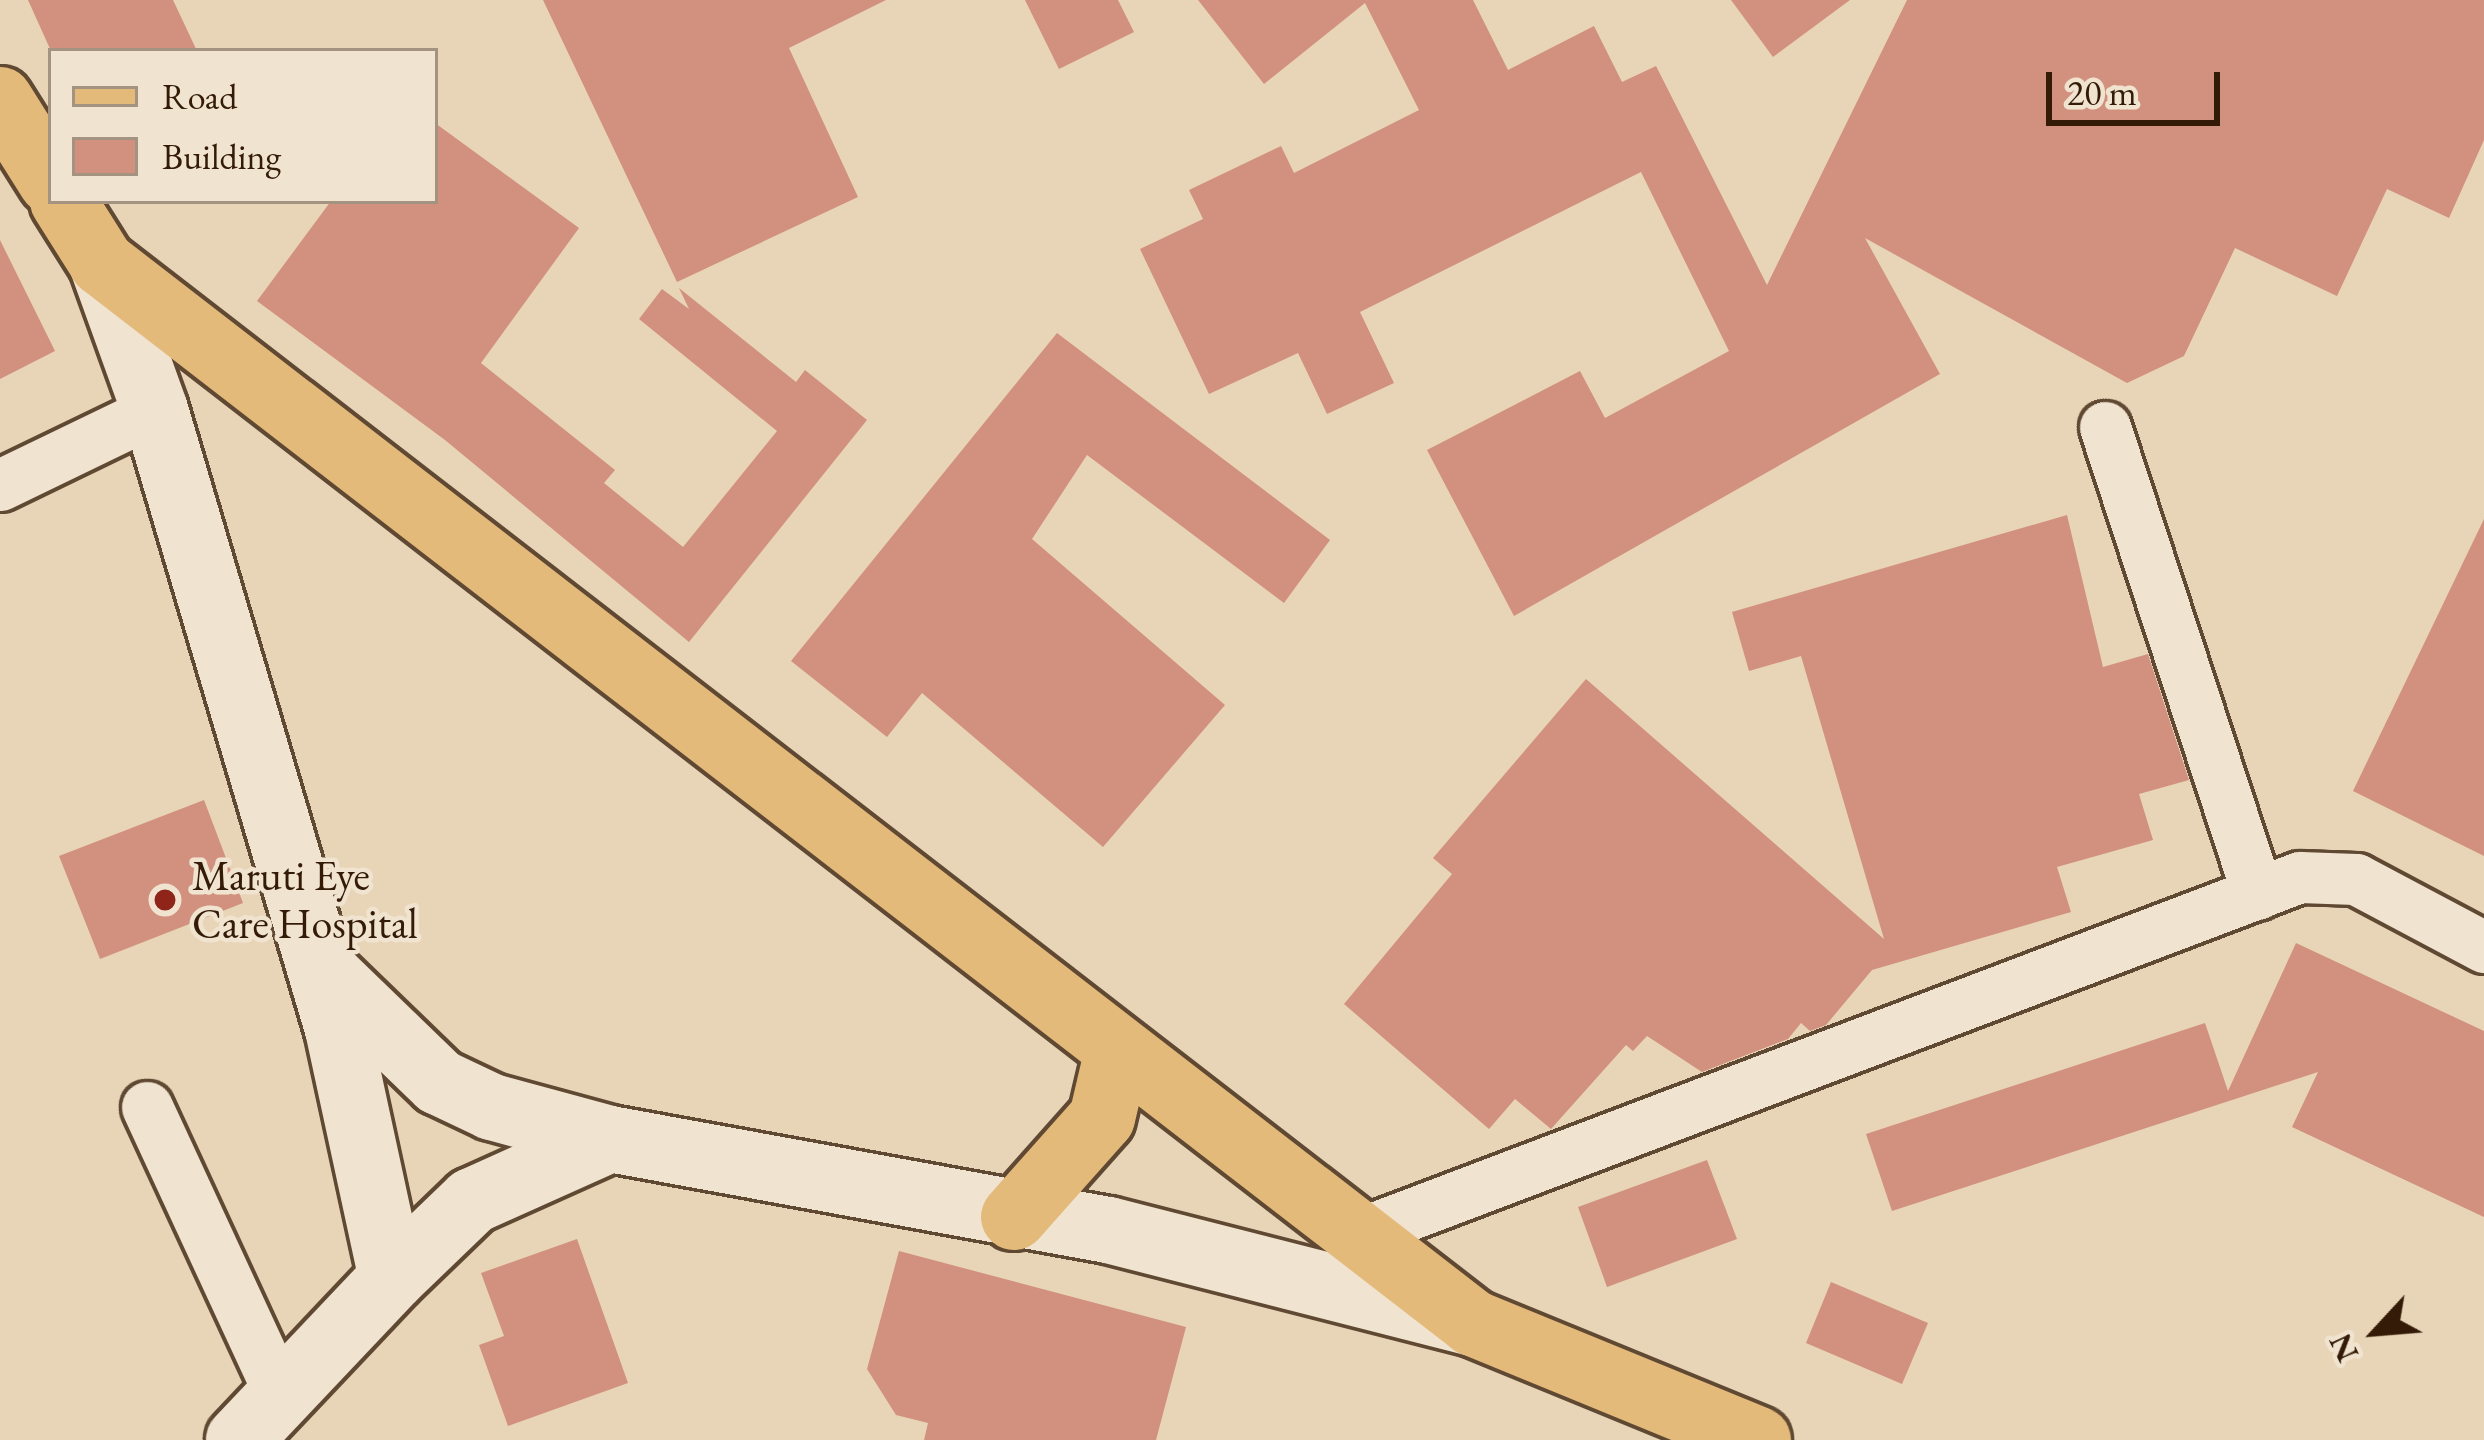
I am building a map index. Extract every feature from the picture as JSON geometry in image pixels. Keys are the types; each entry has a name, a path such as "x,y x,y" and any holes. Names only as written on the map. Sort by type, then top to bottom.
{"main road":[{"path":"0,100 48,176"},
{"path":"65,204 102,263 155,410 319,967 392,1278"},
{"path":"102,263 1473,1323"},
{"path":"319,967 440,1082 492,1107 610,1139 1014,1217 1108,1230 1473,1323 1758,1440"},
{"path":"1014,1217 1102,1118 1118,1050"},
{"path":"260,1417 472,1201 610,1139"}],"street":[{"path":"0,485 155,410"},
{"path":"2105,427 2258,894"},
{"path":"1358,1234 2300,877 2356,879 2484,947"},
{"path":"147,1107 260,1417"}],"building":[{"path":"28,0 173,0 196,48 50,48"},
{"path":"543,0 886,0 789,48 858,197 677,282"},
{"path":"1025,0 1118,0 1134,32 1059,69"},
{"path":"1198,0 1473,0 1508,70 1594,26 1622,82 1656,66 1767,285 1907,0 2484,0 2484,140 2449,218 2387,189 2337,296 2235,248 2184,356 2127,383 1865,238 1940,374 1514,616 1427,450 1580,371 1605,418 1729,351 1641,172 1360,312 1394,383 1327,414 1298,353 1209,394 1140,249 1203,219 1189,190 1281,146 1294,173 1419,110 1365,3 1264,84"},
{"path":"1731,0 1850,0 1773,57"},
{"path":"438,125 579,228 481,363 615,470 604,483 683,547 777,431 639,319 662,289 689,309 679,288 796,382 805,370 867,420 689,642 445,440 257,301 329,204 438,204"},
{"path":"0,240 55,351 0,379"},
{"path":"1057,333 1330,540 1284,603 1087,455 1032,539 1225,705 1103,847 922,693 887,737 791,661"},
{"path":"2067,515 2103,667 2148,654 2189,780 2139,794 2153,840 2057,867 2071,912 1872,970 1826,1025 1810,1031 1801,1023 1788,1039 1702,1072 1647,1036 1633,1051 1626,1045 1551,1129 1515,1099 1489,1129 1344,1004 1452,874 1433,858 1586,679 1884,939 1801,656 1749,671 1732,612"},
{"path":"2484,519 2484,856 2353,791"},
{"path":"204,800 243,903 100,959 59,856"},
{"path":"2296,943 2484,1031 2484,1217 2292,1127 2318,1072 1892,1211 1866,1134 2205,1023 2228,1091"},
{"path":"1707,1160 1737,1239 1607,1287 1578,1207"},
{"path":"577,1239 628,1383 508,1426 479,1345 504,1336 481,1273"},
{"path":"899,1251 1186,1327 1156,1440 924,1440 928,1423 896,1415 867,1369"},
{"path":"1831,1282 1928,1323 1902,1384 1806,1343"}],"place":[{"name":"Maruti Eye Care Hospital","path":"165,900"}]}
